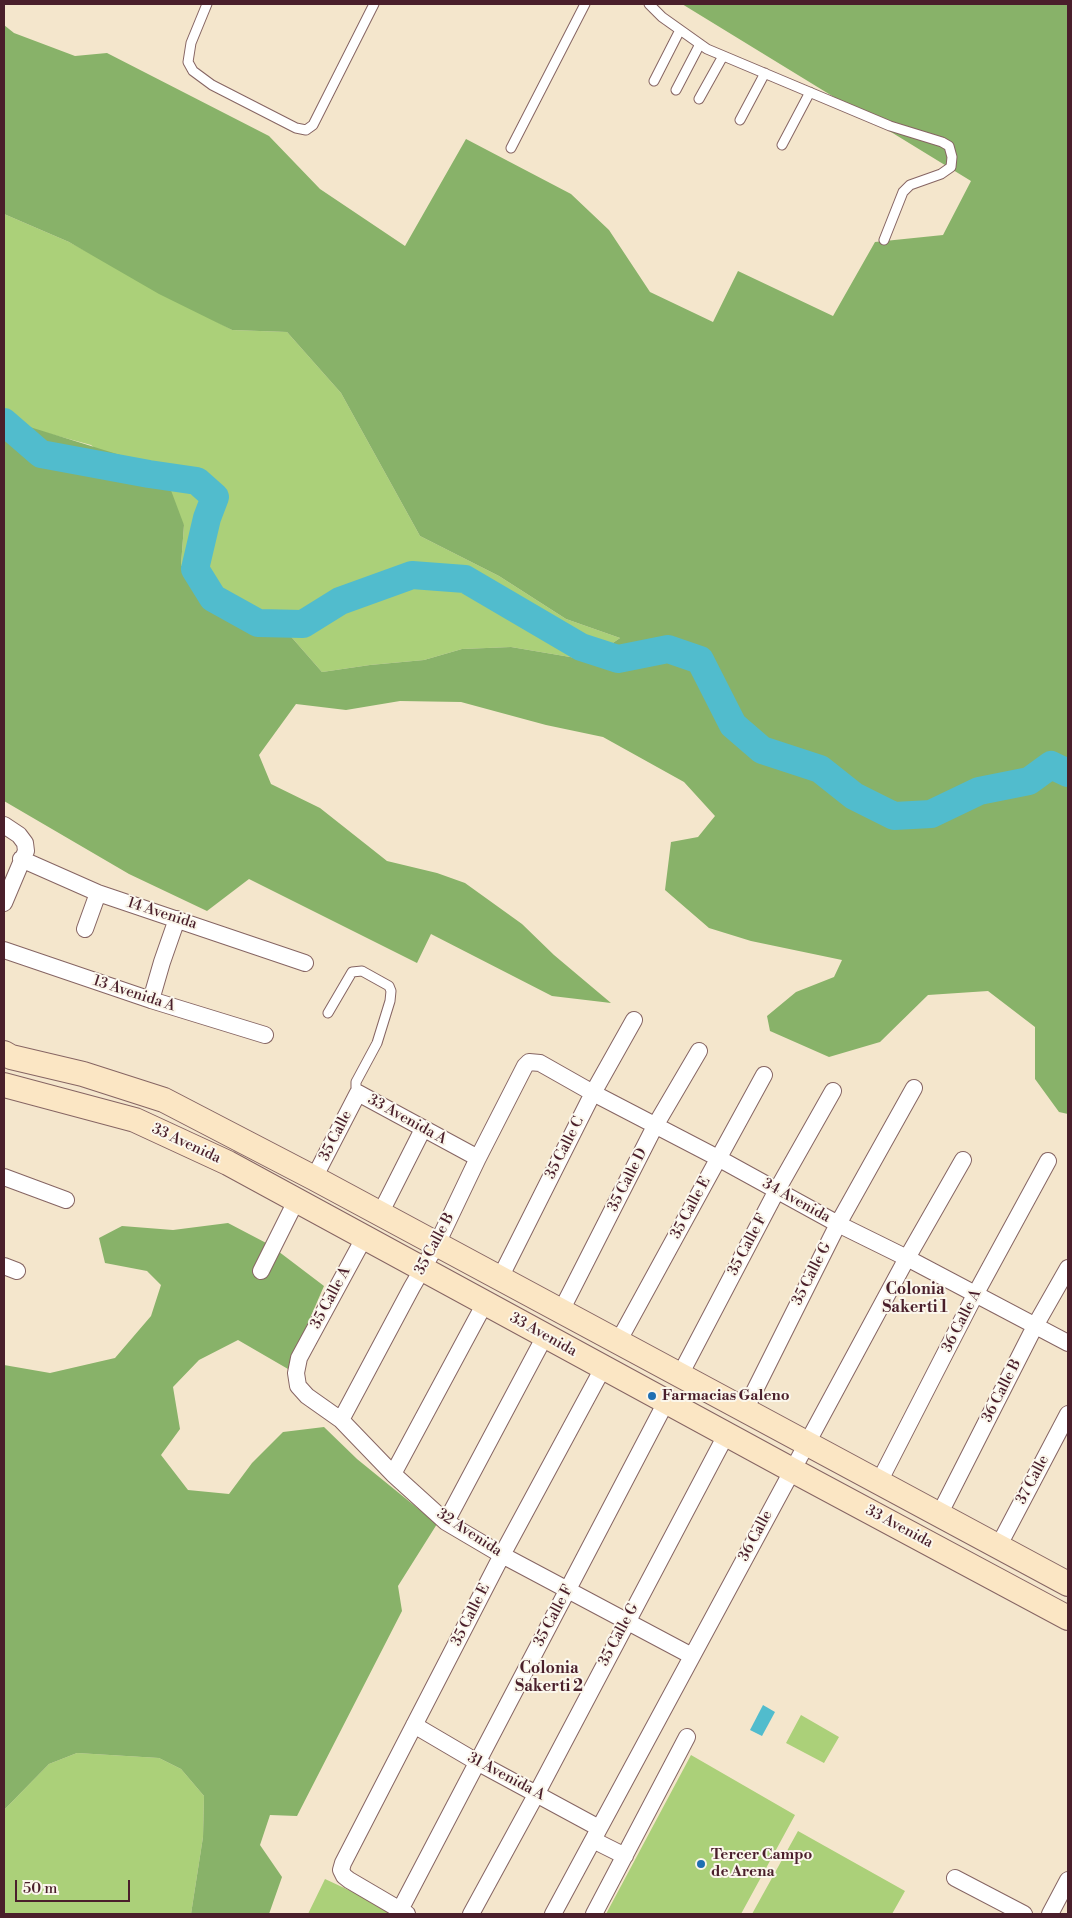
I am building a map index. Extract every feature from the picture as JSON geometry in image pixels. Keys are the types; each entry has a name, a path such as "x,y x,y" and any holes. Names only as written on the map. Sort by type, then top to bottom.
{"street":[{"path":"4,825 19,835 25,843 26,851 4,903"},
{"name":"14 Avenida","path":"22,859 98,893 305,963"},
{"path":"85,930 98,893"},
{"path":"151,1000 177,919"},
{"name":"13 Avenida A","path":"4,950 151,1000 264,1035"},
{"name":"35 Calle C","path":"500,1278 593,1093 634,1020"},
{"name":"35 Calle D","path":"561,1311 655,1126 699,1051"},
{"name":"33 Avenida","path":"4,1053 11,1057 83,1074 164,1100 314,1178 939,1515 1067,1580"},
{"name":"34 Avenida","path":"525,1066 529,1062 540,1063 838,1224 907,1258 1068,1343"},
{"name":"35 Calle B","path":"341,1420 437,1244 525,1066"},
{"name":"35 Calle E","path":"618,1342 764,1076"},
{"name":"33 Avenida","path":"4,1085 135,1120 228,1163 422,1270 1068,1618"},
{"name":"35 Calle G","path":"745,1410 838,1224 914,1088"},
{"name":"35 Calle F","path":"680,1374 777,1190 833,1091"},
{"name":"33 Avenida A","path":"358,1093 478,1158"},
{"name":"35 Calle","path":"314,1178 358,1093"},
{"path":"380,1214 423,1129"},
{"name":"36 Calle","path":"553,1914 907,1258 963,1160"},
{"name":"36 Calle A","path":"879,1482 975,1295 1048,1161"},
{"path":"4,1177 66,1200"},
{"path":"261,1271 296,1201"},
{"name":"35 Calle A","path":"299,1358 364,1238"},
{"name":"36 Calle B","path":"939,1515 1035,1326 1068,1268"},
{"path":"393,1474 485,1303"},
{"path":"446,1522 545,1336"},
{"name":"32 Avenida","path":"299,1358 296,1373 298,1386 306,1396 341,1420 393,1474 446,1522 502,1556 692,1656"},
{"name":"35 Calle E","path":"404,1912 349,1880 341,1870 342,1864 502,1556 603,1368"},
{"name":"35 Calle F","path":"404,1912 477,1762 666,1402"},
{"name":"37 Calle","path":"998,1546 1068,1414"},
{"name":"35 Calle G","path":"471,1914 537,1793 726,1434"},
{"name":"31 Avenida A","path":"414,1725 477,1762 537,1793 625,1856"},
{"path":"594,1914 687,1737"},
{"path":"955,1878 1024,1914"},
{"path":"1050,1914 1068,1880"}],"lane":[{"path":"206,4 191,43 188,62 193,71 212,85 296,128 306,130 313,125 374,4"},
{"path":"511,148 585,4"},
{"path":"649,4 662,17 680,30 700,44 723,56 890,126 942,142 949,146 952,157 951,167 941,174 910,185 903,192 884,240"},
{"path":"654,81 680,30"},
{"path":"676,90 700,44"},
{"path":"699,99 723,56"},
{"path":"740,120 765,73"},
{"path":"782,145 810,92"},
{"name":"33 Avenida A","path":"328,1013 352,972 362,971 389,986 391,991 381,1032 356,1082 358,1093"}],"green space":[{"path":"682,4 1068,4 1068,1114 1059,1112 1035,1079 1035,1027 988,991 928,995 880,1042 829,1057 770,1031 767,1016 796,992 834,977 842,960 751,941 709,928 665,890 671,842 698,837 715,816 684,782 603,737 546,725 461,702 400,701 346,710 296,704 259,755 271,784 320,808 387,861 437,873 465,883 522,924 554,955 611,1003 552,996 431,934 417,963 249,879 207,911 129,874 4,801 4,419 133,459 169,485 184,525 181,565 219,603 273,616 322,672 424,660 462,649 511,647 588,660 620,638 566,619 499,576 420,536 341,393 287,332 232,330 159,294 69,242 4,214 4,25 14,33 75,56 107,53 269,136 320,189 405,246 466,139 571,194 609,230 650,292 713,322 738,271 833,316 875,242 943,235 971,181"},
{"path":"4,214 69,242 232,330 287,332 341,393 420,536 499,576 566,619 620,638 588,660 511,647 462,649 424,660 322,672 273,616 219,603 181,565 184,525 91,445 4,419"},
{"path":"228,1223 270,1245 324,1286 288,1369 238,1340 199,1360 173,1387 180,1429 161,1455 188,1490 229,1494 252,1463 283,1432 324,1427 357,1459 437,1524 398,1586 402,1611 297,1816 270,1815 260,1845 282,1877 269,1914 191,1914 203,1837 204,1796 181,1769 159,1758 77,1753 49,1764 4,1810 4,1365 50,1373 115,1358 151,1316 161,1285 147,1271 105,1263 99,1238 122,1226 173,1230"},
{"path":"801,1715 839,1737 824,1763 786,1743"},
{"path":"77,1753 159,1758 181,1769 204,1796 203,1837 191,1914 4,1914 4,1810 49,1764"},
{"name":"Tercer Campo de Arena","path":"691,1755 795,1815 741,1914 606,1914"},
{"path":"798,1831 905,1891 892,1914 752,1914"},
{"path":"325,1879 370,1900 390,1914 308,1914"}],"water":[{"path":"763,1705 775,1712 762,1736 750,1730"}],"waterway":[{"path":"4,422 41,454 197,481 215,497 207,518 195,569 213,598 258,623 303,624 340,601 412,575 465,579 581,647 618,659 668,649 700,660 733,725 762,750 820,769 854,796 894,816 931,814 979,791 1029,781 1051,765 1068,773"}],"place":[{"name":"Farmacias Galeno","path":"652,1396"},
{"name":"Tercer Campo de Arena","path":"701,1864"}],"district":[{"name":"Colonia Sakerti 1","path":"915,1299"},
{"name":"Colonia Sakerti 2","path":"549,1678"}]}
